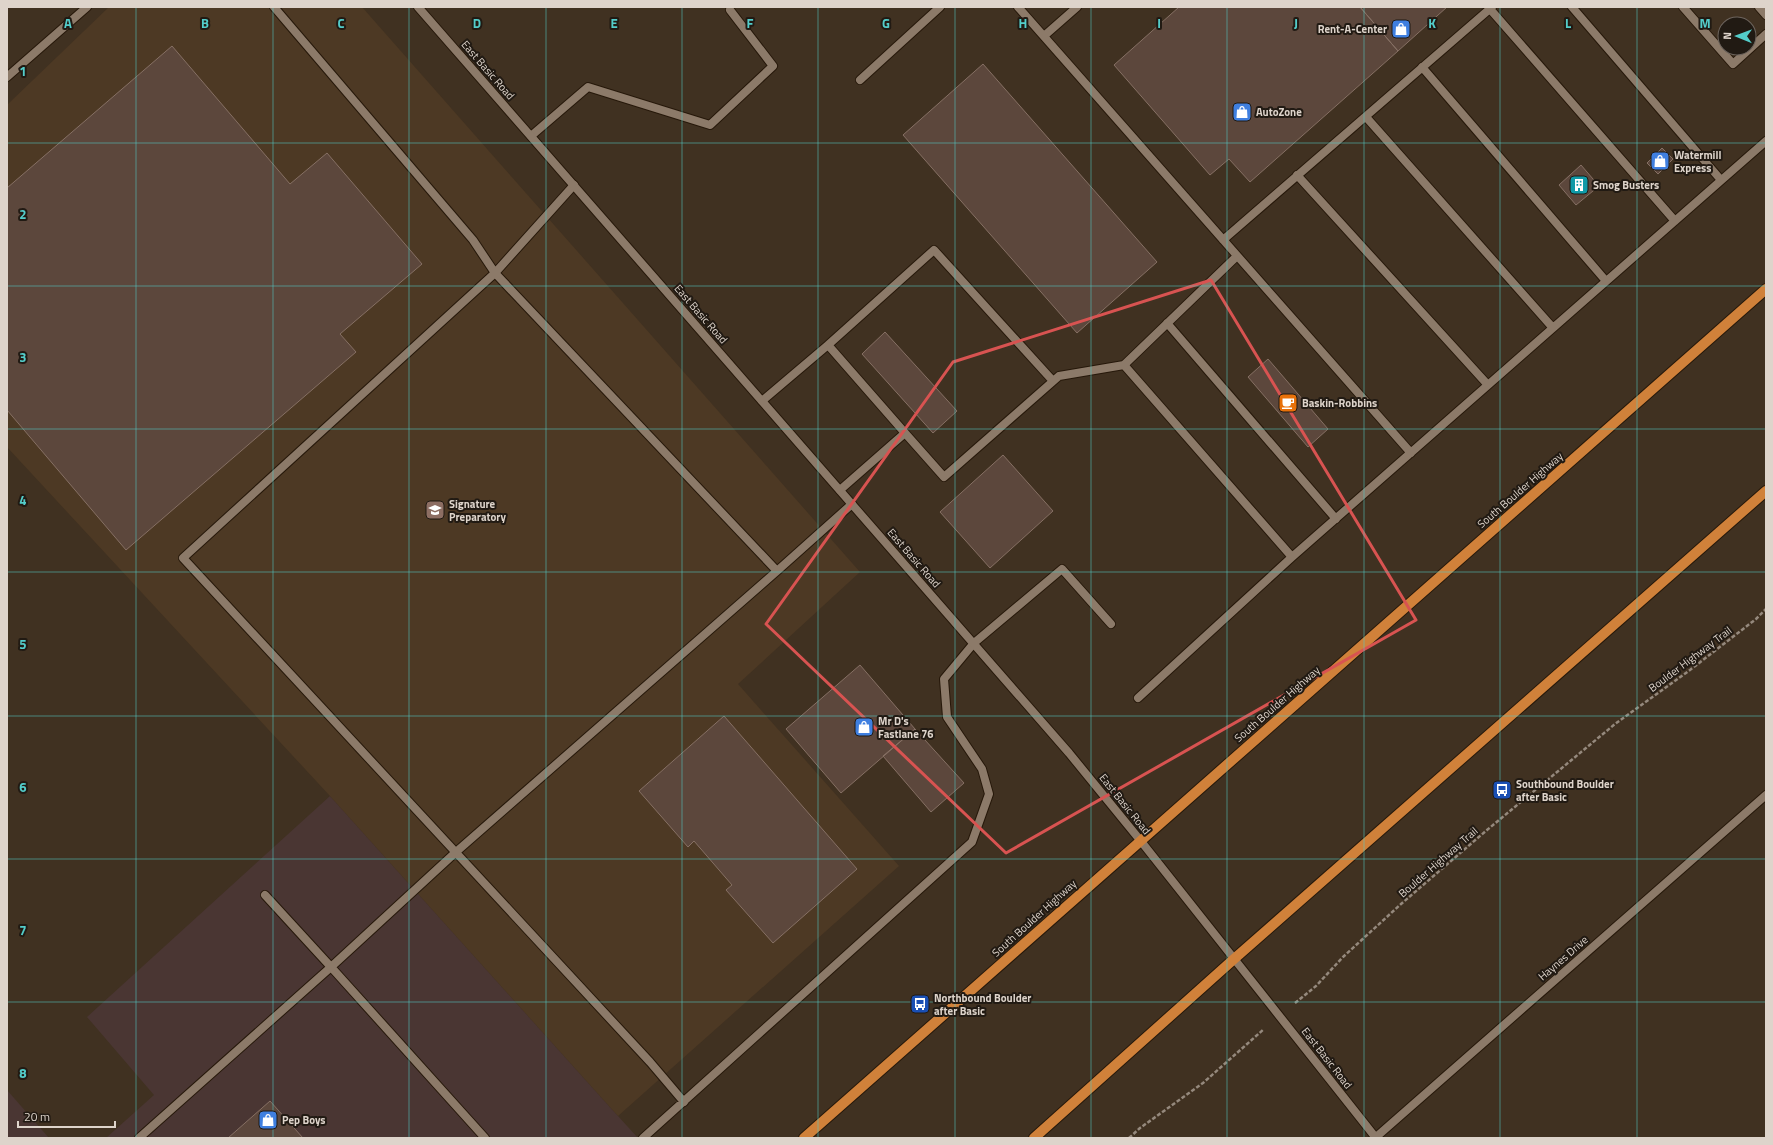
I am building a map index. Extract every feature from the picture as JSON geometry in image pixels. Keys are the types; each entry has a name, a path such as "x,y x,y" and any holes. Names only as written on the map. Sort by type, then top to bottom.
{"main road":[{"name":"South Boulder Highway","path":"804,1138 1766,289"},
{"path":"1034,1138 1234,959 1766,491"}],"street":[{"path":"7,77 87,7"},
{"path":"274,7 473,240 495,273 777,572"},
{"name":"East Basic Road","path":"418,7 1069,753 1140,840 1375,1138"},
{"path":"860,80 940,7"},
{"path":"1018,7 1411,453"},
{"path":"1044,36 1077,7"},
{"path":"1572,7 1721,180"},
{"path":"1683,7 1733,64 1766,34"},
{"path":"1759,7 1766,15"},
{"path":"1223,240 1491,8 1675,221"},
{"path":"531,136 588,87 710,125 773,66 730,10"},
{"path":"1422,67 1606,282"},
{"path":"1366,116 1553,328"},
{"path":"1138,698 1292,557 1766,141"},
{"path":"1297,176 1488,385"},
{"path":"574,185 495,273 183,558 650,1062 684,1102"},
{"path":"762,401 828,345 934,250 1053,381"},
{"path":"828,345 944,477 1059,376 1124,364 1237,256"},
{"path":"1167,324 1336,518"},
{"path":"1124,364 1292,557"},
{"path":"840,490 905,433"},
{"path":"138,1138 332,967 456,852 777,572 852,504"},
{"path":"643,1138 972,842 989,794 982,769 947,717 944,678 974,643 1062,569 1111,624"},
{"name":"Haynes Drive","path":"1375,1138 1766,795"},
{"path":"265,895 332,967 485,1138"}],"path":[{"name":"Boulder Highway Trail","path":"1129,1138 1140,1128 1203,1083 1226,1061 1316,986 1343,957 1487,830 1615,724 1690,670 1756,619 1766,609"}],"highlighted area":[{"path":"1211,280 1416,620 1006,853 766,624 953,362"}],"shaded area":[{"name":"Signature Preparatory","path":"109,7 362,7 860,572 738,684 899,866 618,1116 330,796 7,447 7,105"},
{"path":"330,796 638,1138 106,1138 154,1095 87,1017"},
{"path":"7,1090 49,1138 7,1138"}],"building":[{"name":"AutoZone","path":"1179,7 1360,7 1398,51 1250,182 1229,159 1210,175 1114,65"},
{"name":"Rent-A-Center","path":"1360,7 1447,7 1398,51"},
{"path":"172,46 290,184 327,153 422,264 340,334 356,352 126,550 7,410 7,188"},
{"path":"983,64 1157,262 1077,333 903,135"},
{"name":"Watermill Express","path":"1662,148 1673,159 1658,174 1647,163"},
{"name":"Smog Busters","path":"1581,165 1599,186 1576,205 1559,185"},
{"path":"885,332 957,411 933,433 862,354"},
{"name":"Baskin-Robbins","path":"1268,359 1328,429 1308,447 1248,377"},
{"path":"1003,455 1053,511 990,568 940,512"},
{"path":"860,665 915,729 841,793 786,729"},
{"path":"724,716 857,869 773,943 726,890 732,885 694,841 688,847 639,791"},
{"path":"915,729 964,783 931,812 883,756"},
{"name":"Pep Boys","path":"270,1101 303,1138 228,1138"}],"place":[{"name":"Rent-A-Center","path":"1401,29"},
{"name":"AutoZone","path":"1242,112"},
{"name":"Watermill Express","path":"1660,161"},
{"name":"Smog Busters","path":"1579,185"},
{"name":"Baskin-Robbins","path":"1288,403"},
{"name":"Signature Preparatory","path":"435,510"},
{"name":"Mr D's Fastlane 76","path":"864,727"},
{"name":"Southbound Boulder after Basic","path":"1502,790"},
{"name":"Northbound Boulder after Basic","path":"920,1004"},
{"name":"Pep Boys","path":"268,1120"}]}
